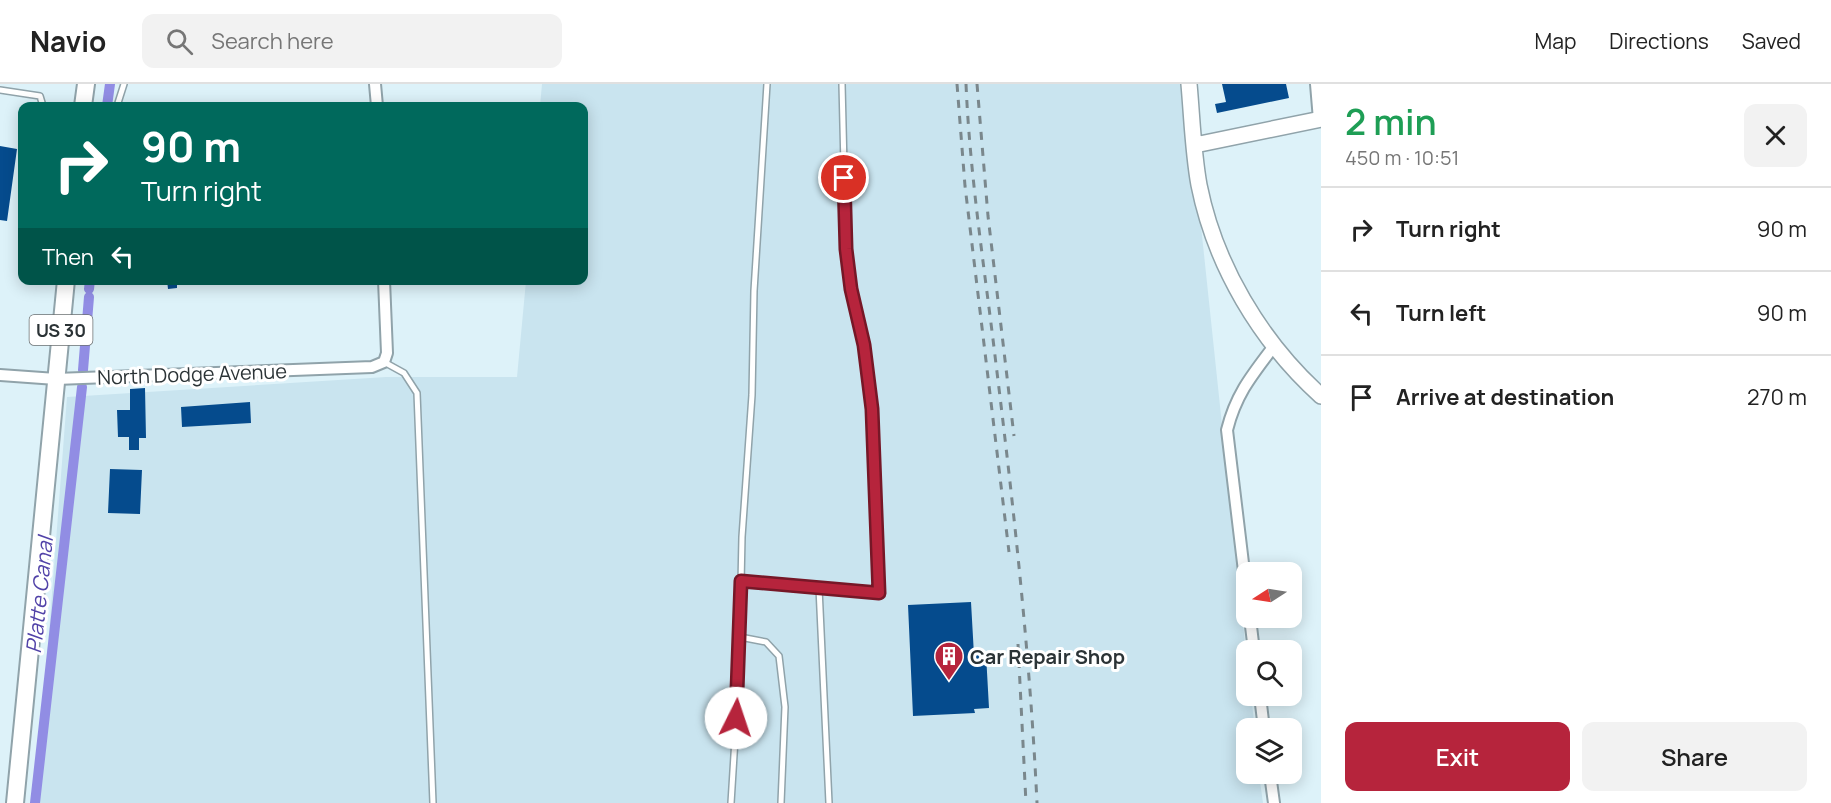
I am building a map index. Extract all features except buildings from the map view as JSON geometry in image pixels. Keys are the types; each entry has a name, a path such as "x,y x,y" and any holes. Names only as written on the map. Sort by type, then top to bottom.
{"main road":[{"path":"84,102 86,84"},
{"name":"US 30","path":"15,803 65,285"}],"street":[{"path":"375,84 376,102"},
{"path":"1190,84 1199,184 1218,247 1242,298 1274,346 1300,377 1321,396"},
{"path":"1195,145 1320,120 1316,84"},
{"path":"384,285 387,354 384,362"},
{"path":"1243,562 1227,430 1243,387 1274,346"},
{"name":"North Dodge Avenue","path":"0,375 56,379 372,367 384,362"},
{"path":"1271,784 1274,803"}],"lane":[{"path":"118,102 124,84"},
{"path":"731,803 740,636 742,537 752,395 754,291 767,84"},
{"path":"741,581 879,593 872,409 864,345 851,289 846,249 842,84"},
{"path":"0,90 40,96 42,102"},
{"path":"384,362 404,373 417,393 433,803"},
{"path":"819,588 830,803"},
{"path":"740,636 766,642 779,656 785,707 781,803"}],"shaded area":[{"path":"542,84 1186,84 1236,562 1236,628 1243,628 1245,640 1236,640 1236,706 1252,706 1254,718 1236,718 1236,784 1260,784 1263,803 36,803 67,397 386,377 517,377 526,285 588,285 588,102 540,102"}],"waterway":[{"name":"Platte Canal","path":"108,102 110,84"},
{"path":"89,285 89,289"},
{"path":"83,370 89,297"},
{"name":"Platte Canal","path":"35,803 82,387"}],"railway":[{"path":"957,84 965,186 1009,552"},
{"path":"966,84 974,189 1021,583 1037,803"},
{"path":"977,84 988,216 1014,436"},
{"path":"1018,644 1026,803"}],"place":[{"name":"Car Repair Shop","path":"949,682"}],"route":[{"path":"736,718 741,581 879,593 872,409 864,345 851,289 846,249 844,178"}]}
